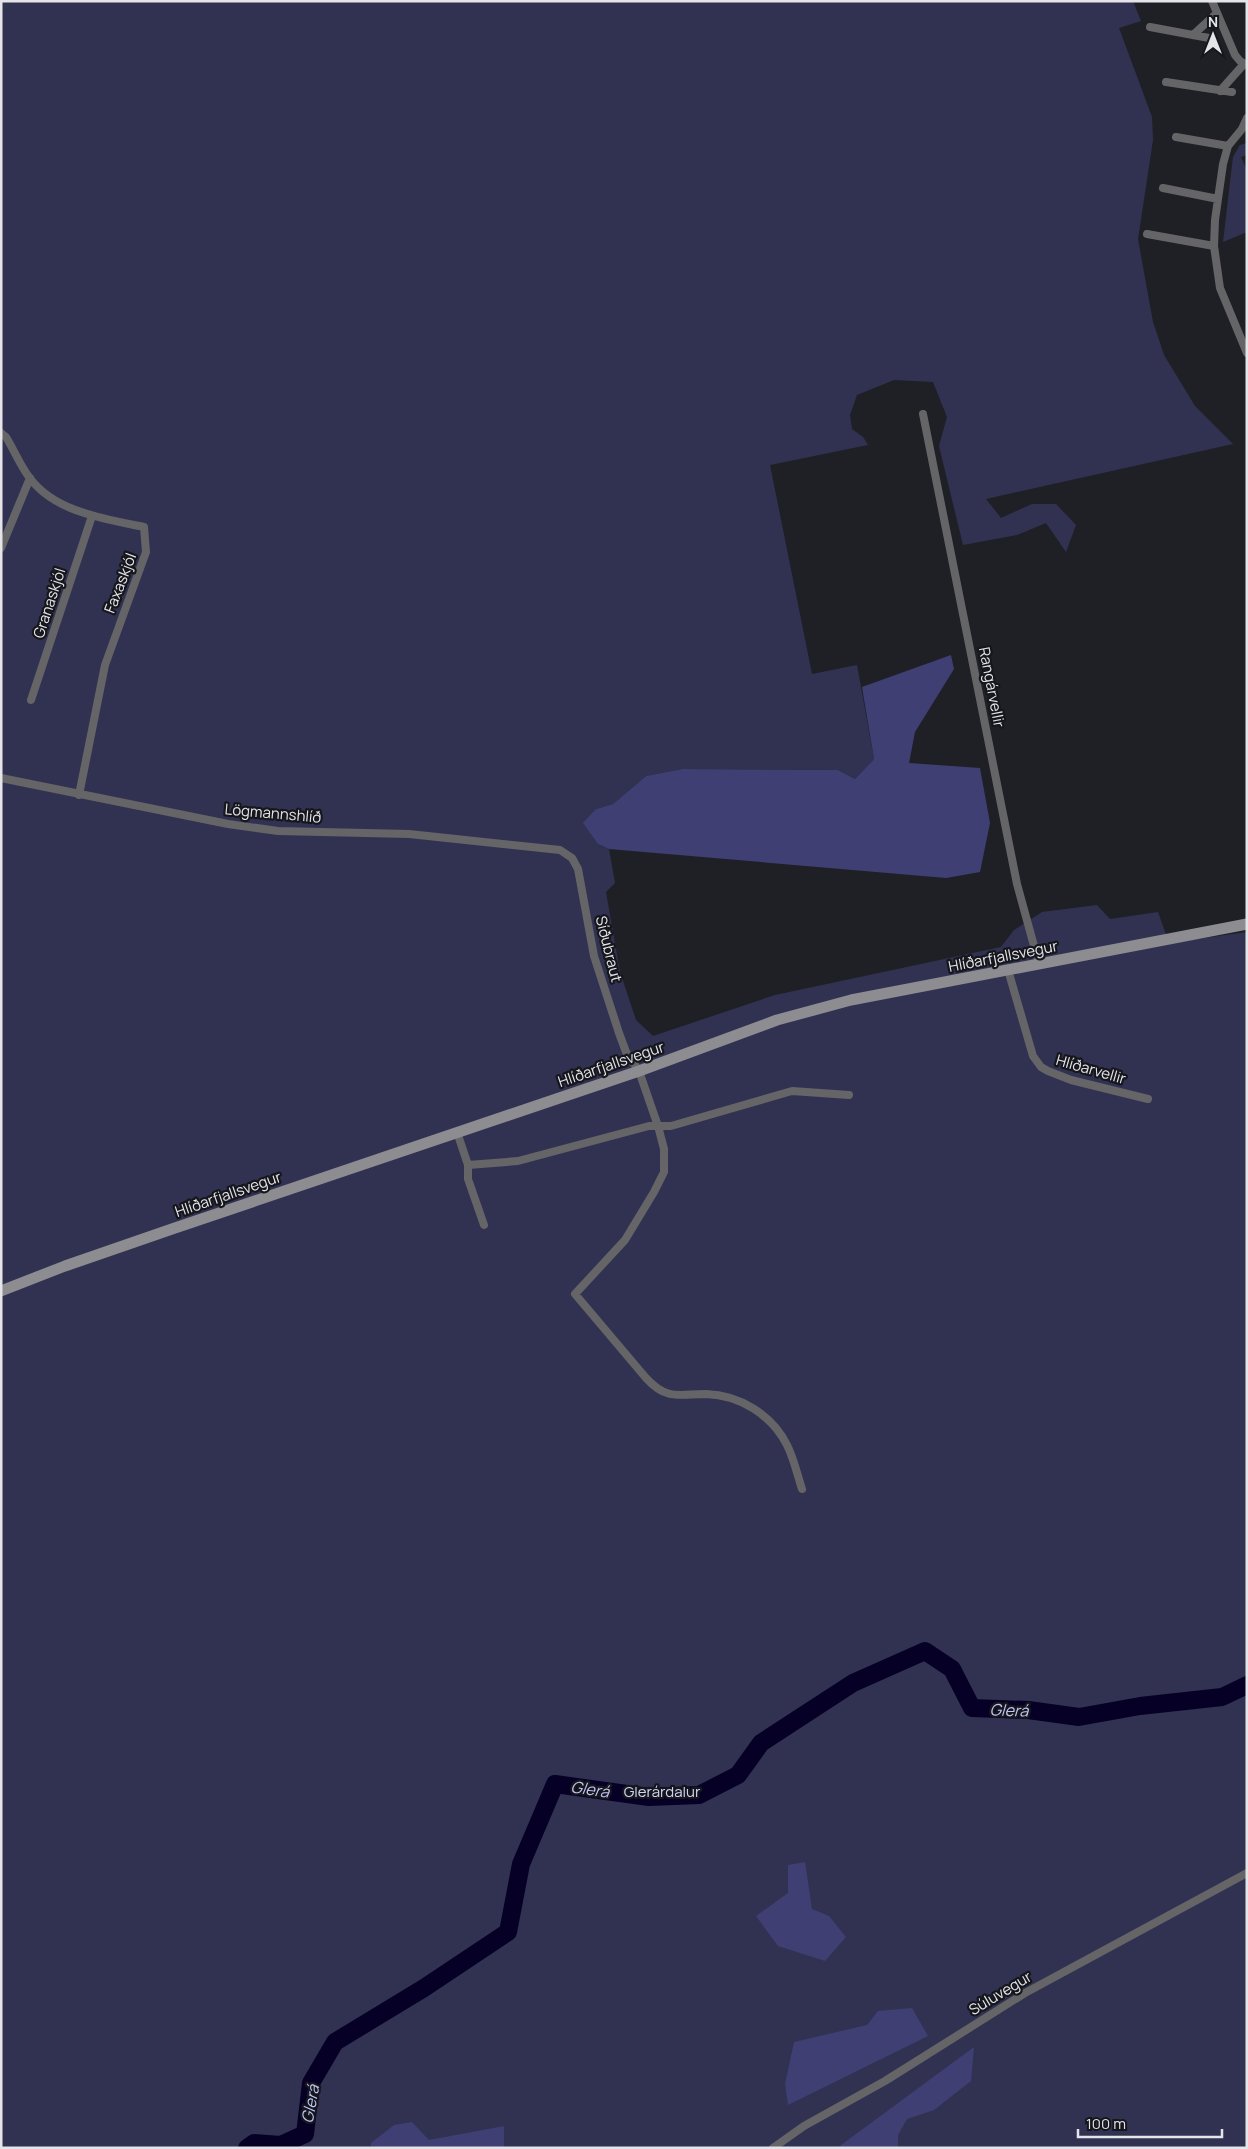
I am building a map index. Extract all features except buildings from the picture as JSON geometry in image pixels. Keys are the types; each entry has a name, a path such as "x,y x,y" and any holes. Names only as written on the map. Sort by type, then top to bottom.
{"main road":[{"name":"Hlíðarfjallsvegur","path":"1,1291 163,1232 639,1071 737,1034 812,1010 851,1000 1247,924"}],"street":[{"path":"1212,1 1235,55 1246,65 1220,90"},
{"path":"1193,35 1217,13"},
{"path":"1150,27 1209,38"},
{"path":"1166,82 1232,92"},
{"path":"1246,121 1228,146 1218,199 1214,246 1220,288 1247,353"},
{"path":"1176,138 1228,146"},
{"path":"1163,188 1218,199"},
{"path":"1147,234 1214,246"},
{"name":"Rangárvellir","path":"923,414 1017,884 1039,964"},
{"name":"Faxaskjól","path":"1,432 6,437 30,478 54,500 92,516 144,527 146,552 105,665 79,795"},
{"path":"1,548 30,478"},
{"name":"Granaskjól","path":"31,700 92,516"},
{"name":"Lögmannshlíð","path":"1,778 228,824 278,831 409,834 546,847"},
{"name":"Síðubraut","path":"546,847 566,853 578,869 594,956 626,1052 639,1071 664,1149 664,1172 625,1240 575,1294 656,1388 676,1396 714,1395 733,1399 751,1407 764,1416 775,1427 787,1445 802,1489"},
{"name":"Hlíðarvellir","path":"1008,970 1032,1056 1041,1068 1072,1080 1148,1099"},
{"path":"468,1165 518,1161 648,1126 671,1126 792,1091 849,1095"},
{"path":"457,1132 468,1165 468,1179 484,1225"},
{"name":"Súluvegur","path":"772,2148 804,2126 884,2081 1025,1993 1247,1873"}],"green space":[{"name":"Glerárdalur","path":"1,1 1133,1 1141,21 1119,28 1152,117 1153,140 1138,239 1153,322 1164,355 1195,406 1233,444 986,499 1001,518 1032,504 1056,504 1076,525 1066,552 1046,523 1017,535 963,545 939,446 947,417 933,382 894,380 857,395 850,415 852,429 863,437 868,445 770,465 812,674 857,665 874,759 855,779 838,770 682,769 646,776 613,804 596,809 598,844 609,849 615,883 606,892 620,972 636,1020 653,1036 775,995 1001,947 1014,930 1042,912 1097,905 1110,919 1158,912 1169,943 1247,932 1247,2148 1,2148"},
{"path":"1247,143 1247,155 1241,157 1247,170 1247,232 1223,242 1233,157 1240,145"}],"shaded area":[{"path":"951,655 954,669 915,732 909,763 980,768 990,823 980,872 946,878 609,849 598,844 583,823 596,809 613,804 646,776 682,769 838,770 855,779 874,759 862,687"},
{"path":"805,1862 812,1909 829,1916 846,1937 825,1961 778,1946 756,1916 788,1893 788,1865"},
{"path":"912,2008 928,2036 788,2105 785,2084 794,2042 867,2025 878,2011"},
{"path":"974,2047 971,2081 934,2110 907,2119 898,2135 898,2148 837,2148"},
{"path":"412,2122 429,2140 504,2126 504,2148 371,2148 371,2143 394,2125"}],"waterway":[{"name":"Glerá","path":"247,2148 254,2143 281,2145 305,2134 311,2083 335,2042 424,1988 508,1932 521,1864 555,1784 649,1797 699,1795 738,1775 761,1743 853,1683 925,1651 952,1669 972,1708 1028,1710 1079,1717 1140,1706 1222,1697 1247,1685"}]}
